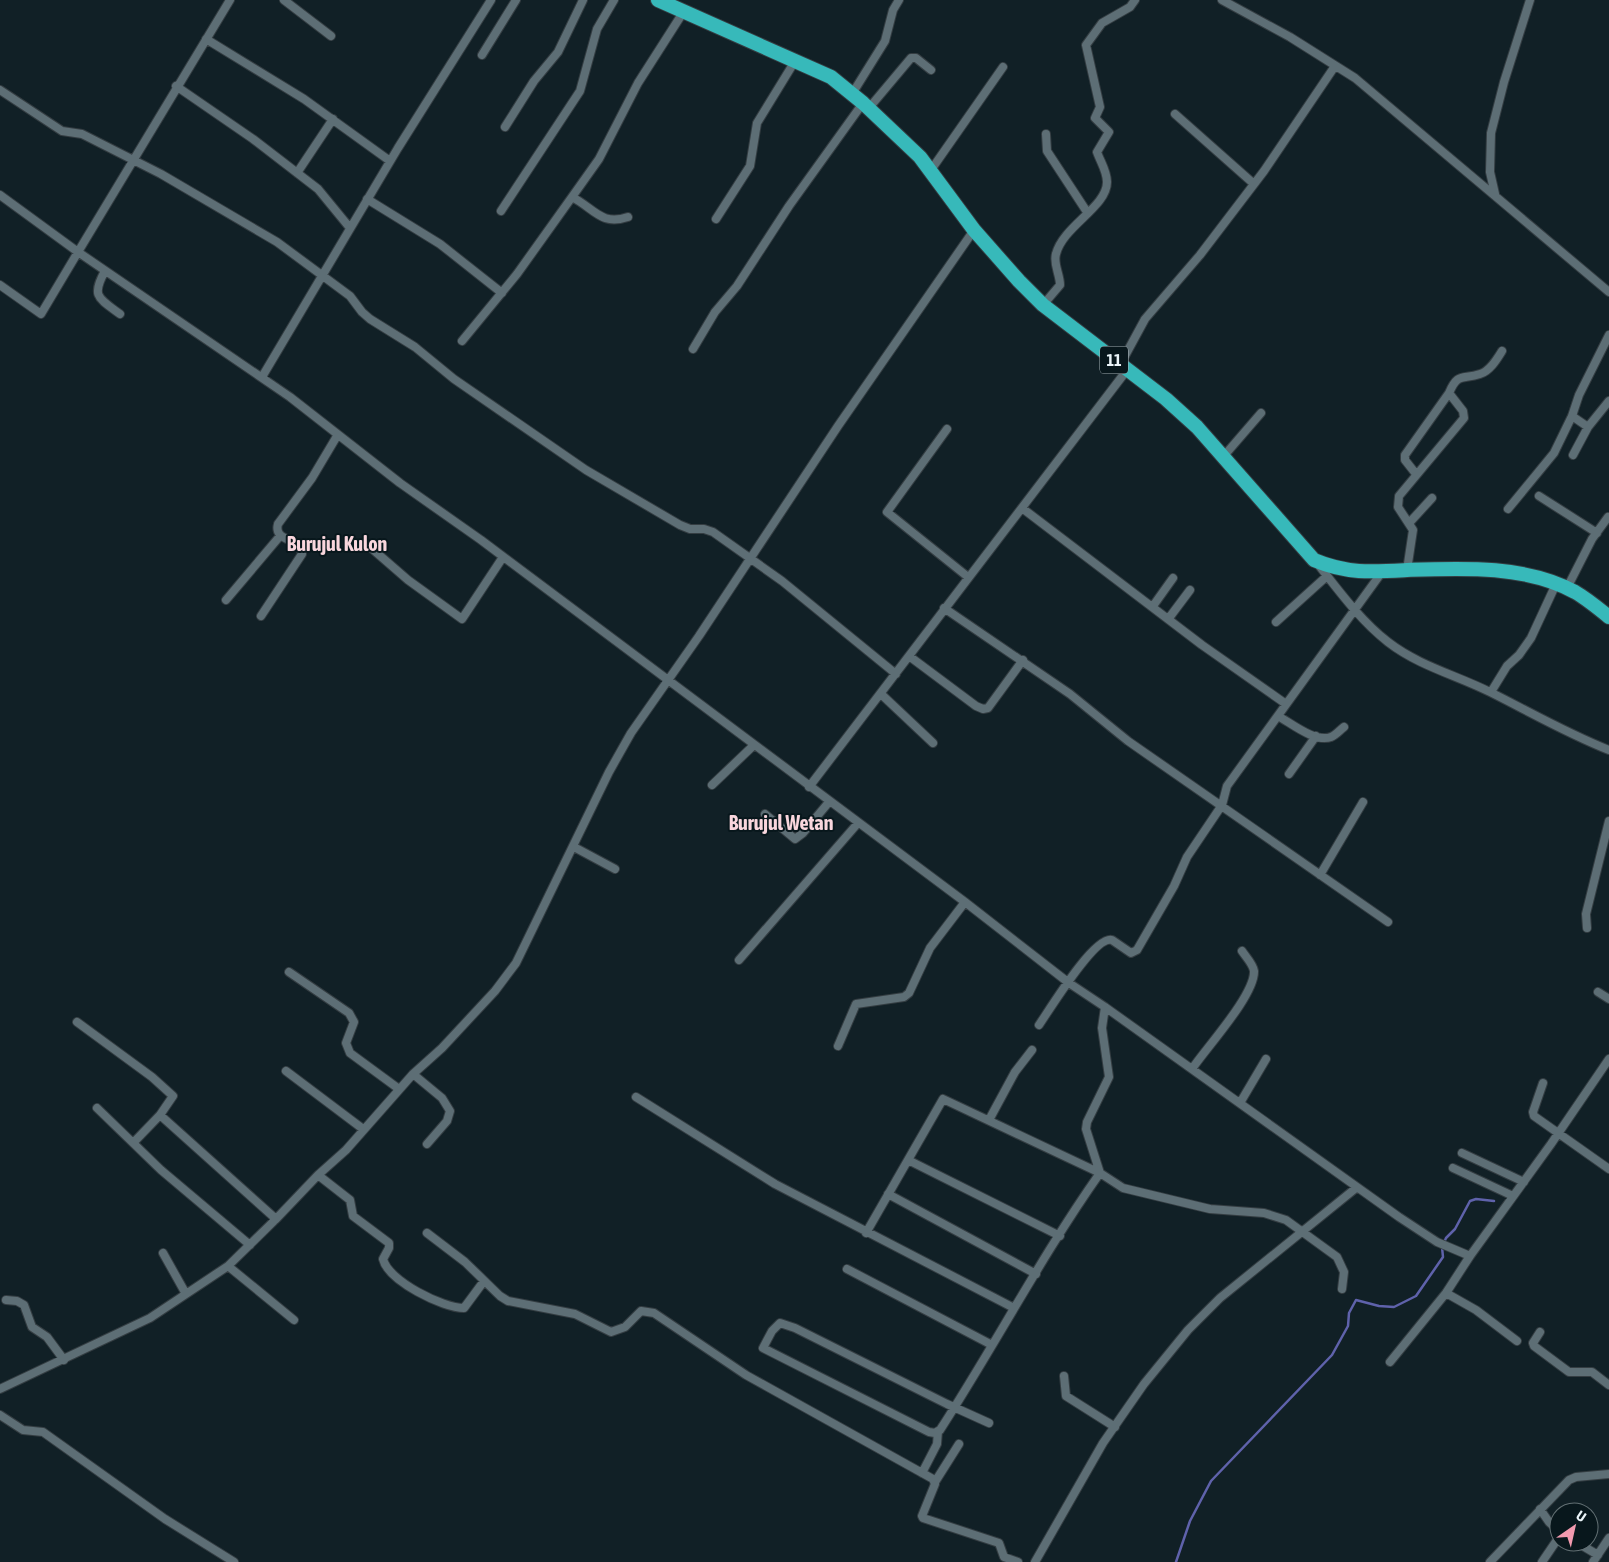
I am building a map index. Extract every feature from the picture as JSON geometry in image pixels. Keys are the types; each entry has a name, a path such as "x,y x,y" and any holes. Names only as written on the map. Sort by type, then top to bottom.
{"highway":[{"name":"11","path":"658,0 831,77 861,102 920,157 974,230 1043,305 1183,414 1224,457 1314,560 1344,571 1507,572 1561,586 1585,598 1609,617"}],"street":[{"path":"284,0 331,36"},
{"path":"262,377 390,160 491,0"},
{"path":"482,56 516,0"},
{"path":"505,127 534,81 558,52 583,0"},
{"path":"501,211 580,92 597,29 614,0"},
{"path":"693,349 712,316 737,286 789,206 861,102 885,42 893,10 899,0"},
{"path":"1043,305 1060,284 1055,255 1059,245 1105,192 1106,176 1097,152 1109,133 1095,118 1100,107 1086,46 1102,23 1130,7 1135,0"},
{"path":"1222,0 1290,37 1355,78 1609,292"},
{"path":"1495,194 1490,172 1491,133 1504,82 1530,0"},
{"path":"0,285 40,314 229,1"},
{"path":"462,341 502,293 599,159 638,83 684,11"},
{"path":"206,39 333,119 390,160"},
{"path":"861,102 911,58 916,58 931,70"},
{"path":"716,219 750,166 757,123 795,61"},
{"path":"809,787 1022,508 1123,367 1145,319 1200,255 1254,184 1317,96 1335,66"},
{"path":"930,170 1003,67"},
{"path":"176,86 318,189 350,228"},
{"path":"0,90 62,131 84,135 161,174 247,223 350,296 370,319 415,347 454,379 586,470 680,525 690,529 709,530 750,558 782,581 896,674"},
{"path":"1176,114 1254,184"},
{"path":"297,173 333,119"},
{"path":"1046,134 1049,155 1087,212"},
{"path":"0,195 78,252 262,377 337,436 503,557 965,902 1069,983 1105,1006 1356,1188 1437,1242 1470,1256"},
{"path":"572,197 607,220 616,221 628,217"},
{"path":"367,199 440,244 502,293"},
{"path":"0,1389 150,1318 228,1266 276,1220 318,1175 346,1150 413,1074 495,991 516,963 609,772 648,705 668,681 838,426 974,230"},
{"path":"105,270 96,292 101,299 120,314"},
{"path":"1508,510 1554,453 1572,416 1579,395 1609,335"},
{"path":"1416,474 1405,460 1406,455 1449,393 1454,381 1459,378 1482,374 1502,351"},
{"path":"1407,570 1413,540 1410,522 1398,507 1398,500 1416,474 1464,418 1463,411 1449,393"},
{"path":"1573,455 1588,427 1609,401"},
{"path":"1224,457 1261,413"},
{"path":"1572,416 1588,427"},
{"path":"947,429 887,512 968,577"},
{"path":"261,616 302,554 299,546 280,536 277,531 278,524 312,478 337,436"},
{"path":"1538,496 1596,533"},
{"path":"1410,522 1432,498"},
{"path":"1022,508 1202,645 1286,704"},
{"path":"1492,692 1507,666 1519,655 1531,638 1561,586 1608,517"},
{"path":"226,600 280,536"},
{"path":"370,547 408,580 462,619 503,557"},
{"path":"1314,560 1353,610 1387,641 1414,660 1492,692 1532,716 1609,750"},
{"path":"1039,1025 1085,960 1103,941 1111,939 1131,953 1136,950 1174,886 1189,853 1222,805 1227,786 1382,572"},
{"path":"1276,622 1327,576"},
{"path":"1153,606 1173,578"},
{"path":"1169,618 1190,590"},
{"path":"944,608 1023,660 1128,740 1388,922"},
{"path":"909,656 976,706 984,709 988,708 1023,660"},
{"path":"881,694 934,743"},
{"path":"1278,716 1316,736 1331,737 1344,727"},
{"path":"1289,774 1316,736"},
{"path":"712,785 754,745"},
{"path":"766,814 795,838 804,833 829,802"},
{"path":"1320,875 1363,802"},
{"path":"1587,928 1586,914 1609,821"},
{"path":"739,960 858,823"},
{"path":"574,847 615,869"},
{"path":"838,1046 856,1004 907,994 930,948 965,902"},
{"path":"1192,1069 1209,1044 1232,1019 1253,976 1253,968 1242,951"},
{"path":"289,972 353,1017 354,1022 346,1043 350,1053 399,1089"},
{"path":"1598,992 1609,999"},
{"path":"922,1472 937,1444 938,1431 1100,1173 1086,1128 1087,1122 1109,1077 1102,1028 1105,1006"},
{"path":"77,1022 152,1077 173,1096 160,1115 134,1142"},
{"path":"989,1120 1015,1072 1032,1050"},
{"path":"1240,1103 1266,1059"},
{"path":"1390,1362 1446,1293 1470,1256 1609,1060"},
{"path":"286,1071 363,1129"},
{"path":"413,1074 442,1098 450,1111 447,1121 427,1144"},
{"path":"1543,1083 1534,1113 1558,1134 1609,1170"},
{"path":"636,1097 775,1184 866,1233 914,1254 1014,1308"},
{"path":"866,1233 943,1098 1016,1135 1100,1173 1128,1190 1210,1209 1273,1215 1291,1222 1339,1259 1344,1272 1342,1289"},
{"path":"97,1108 161,1170 250,1245"},
{"path":"160,1115 276,1220"},
{"path":"1462,1153 1524,1182"},
{"path":"908,1160 1060,1236"},
{"path":"1453,1168 1513,1196"},
{"path":"318,1175 350,1200 353,1216 389,1243 389,1248 383,1259 384,1264 412,1288 433,1299 462,1309 468,1306 484,1281"},
{"path":"1036,1562 1115,1427 1159,1365 1208,1309 1356,1188"},
{"path":"888,1194 1036,1274"},
{"path":"427,1233 465,1262 505,1300 575,1314 611,1332 625,1327 641,1311 654,1313 746,1375 922,1472 935,1482"},
{"path":"163,1253 186,1294"},
{"path":"228,1266 294,1320"},
{"path":"847,1269 900,1294 992,1345"},
{"path":"1446,1293 1476,1310 1517,1341"},
{"path":"6,1300 17,1301 22,1304 28,1312 32,1327 47,1337 64,1360"},
{"path":"938,1431 929,1432 763,1348 772,1330 780,1323 795,1328 954,1408 989,1422"},
{"path":"1540,1332 1534,1346 1568,1372 1592,1372 1609,1385"},
{"path":"1064,1376 1066,1396 1115,1427"},
{"path":"0,1415 23,1430 43,1432 158,1514 234,1562"},
{"path":"959,1444 935,1482 922,1516 923,1518 999,1543 1004,1557 1018,1562"},
{"path":"1490,1562 1564,1484 1576,1476 1609,1474"},
{"path":"1540,1509 1549,1522"},
{"path":"1596,1559 1609,1538"}],"waterway":[{"path":"1176,1562 1190,1521 1211,1481 1332,1355 1348,1326 1349,1313 1356,1300 1379,1306 1394,1307 1416,1296 1443,1257 1442,1247 1446,1238 1455,1229 1470,1201 1476,1199 1494,1201"}],"district":[{"name":"Burujul Kulon","path":"337,544"},
{"name":"Burujul Wetan","path":"781,823"}]}
